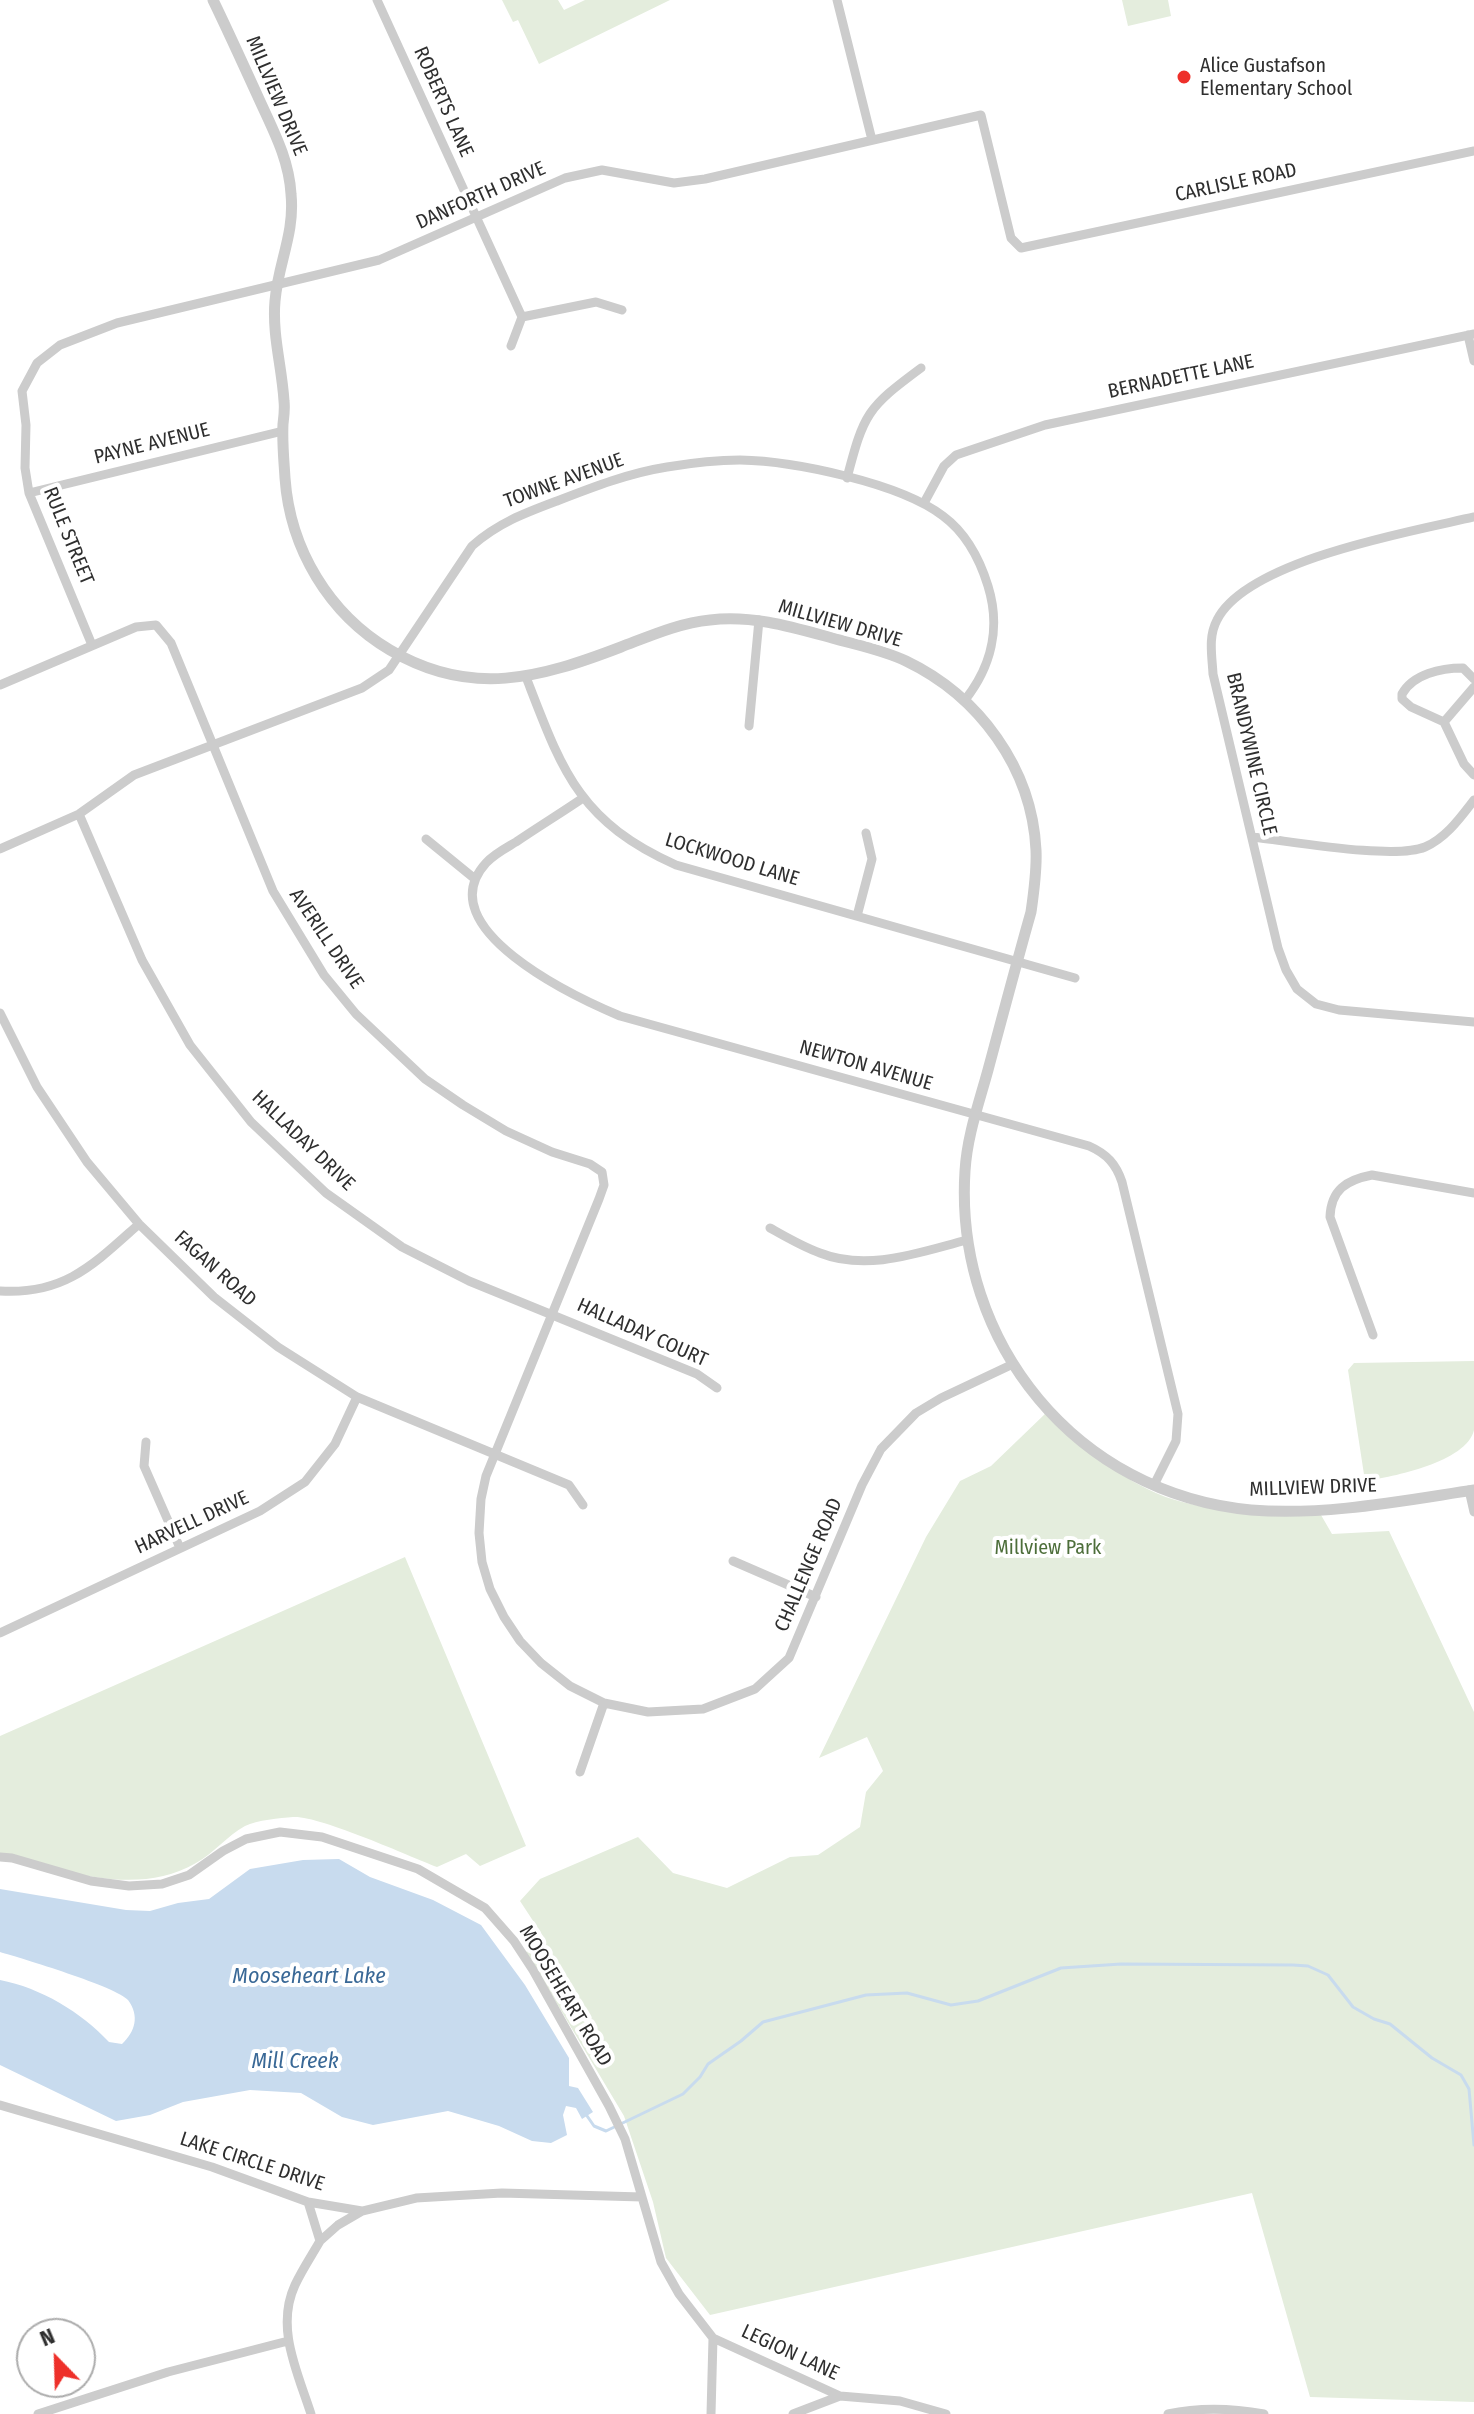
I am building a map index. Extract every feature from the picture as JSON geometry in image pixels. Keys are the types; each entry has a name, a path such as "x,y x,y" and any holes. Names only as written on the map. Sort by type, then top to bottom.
{"street":[{"name":"MILLVIEW DRIVE","path":"213,0 280,145 288,170 292,220 277,285 274,326 285,408 283,431 289,506 301,547 337,606 352,621 399,655 452,674 476,678 526,677 556,671 681,626 707,620 759,620 903,659 965,700 990,728 1010,759 1034,825 1036,877 1031,912 976,1114 965,1168 967,1240 983,1304 992,1328 1013,1364 1031,1391 1073,1435 1109,1461 1154,1485 1211,1503 1274,1511 1374,1505 1472,1490"},
{"name":"ROBERTS LANE","path":"377,0 522,317"},
{"path":"837,0 872,140"},
{"name":"DANFORTH DRIVE","path":"22,391 37,363 60,345 117,323 379,260 565,178 602,170 674,183 705,179 981,115 1011,238"},
{"name":"CARLISLE ROAD","path":"1011,238 1016,246 1025,248 1474,151"},
{"path":"511,346 522,317 596,302 622,310"},
{"path":"1471,335 1474,361"},
{"name":"BERNADETTE LANE","path":"924,503 944,466 956,455 1045,425 1471,335"},
{"path":"847,478 859,429 869,412 883,396 921,368"},
{"name":"RULE STREET","path":"22,391 29,493 92,645"},
{"name":"PAYNE AVENUE","path":"29,493 283,431"},
{"name":"TOWNE AVENUE","path":"0,849 79,814 134,775 362,688 389,670 472,546 506,521 604,484 667,467 739,460 778,464 888,488 924,503 945,517 968,541 992,598 994,635 990,654 985,671 965,700"},
{"name":"BRANDYWINE CIRCLE","path":"1474,517 1318,555 1255,586 1228,605 1218,617 1211,646 1213,674 1278,948 1297,989 1316,1004 1339,1010 1474,1022"},
{"path":"749,726 759,620"},
{"name":"AVERILL DRIVE","path":"92,645 136,627 156,625 171,643 273,891 324,975 356,1014 425,1079 463,1105 540,1147 590,1164"},
{"path":"0,685 92,645"},
{"path":"1474,679 1463,668 1448,669 1419,678 1404,689 1402,699 1444,722 1464,764 1474,775"},
{"name":"LOCKWOOD LANE","path":"526,677 553,750 583,798 625,838 676,865 1075,978"},
{"path":"1444,722 1474,687"},
{"path":"426,839 475,879 486,863 583,798"},
{"path":"1252,837 1389,852 1413,850 1444,835 1474,800"},
{"name":"HALLADAY DRIVE","path":"79,814 142,960 190,1045 251,1122 326,1193 402,1247 469,1281 551,1313"},
{"path":"857,916 872,859 866,833"},
{"name":"NEWTON AVENUE","path":"475,879 473,906 478,920 488,933 524,965 589,1003 620,1016 1102,1152 1118,1172 1178,1414 1176,1441 1154,1485"},
{"name":"FAGAN ROAD","path":"0,1013 37,1087 87,1162 139,1224 214,1297 278,1347 357,1397 569,1485 583,1505"},
{"name":"CHALLENGE ROAD","path":"590,1164 602,1172 604,1185 494,1453 481,1499 479,1533 482,1562 490,1589 520,1641 570,1686 604,1703 648,1712 703,1709 755,1689 789,1658 862,1485 881,1449 916,1413 1013,1364"},
{"path":"1373,1335 1330,1217 1330,1206 1336,1192 1357,1178 1372,1175 1474,1193"},
{"path":"0,1291 45,1289 76,1277 139,1224"},
{"path":"770,1228 822,1254 862,1261 887,1260 967,1240"},
{"name":"HALLADAY COURT","path":"551,1313 697,1374 717,1388"},
{"name":"HARVELL DRIVE","path":"0,1633 260,1511 305,1482 335,1444 357,1397"},
{"path":"146,1442 144,1466 180,1548"},
{"path":"1472,1490 1474,1512"},
{"path":"733,1561 816,1597"},
{"path":"580,1772 604,1703"},
{"name":"MOOSEHEART ROAD","path":"0,1857 91,1881 129,1886 162,1884 189,1875 246,1839 280,1832 322,1837 418,1869 485,1908 514,1941 609,2106 625,2139 661,2262 679,2294 713,2338"},
{"name":"LAKE CIRCLE DRIVE","path":"0,2105 212,2167 308,2202 362,2211 416,2198 502,2193 642,2197"},
{"path":"308,2202 320,2241"},
{"path":"311,2414 288,2341 286,2322 289,2303 294,2286 320,2241 338,2225 362,2211"},
{"path":"711,2414 713,2338"},
{"name":"LEGION LANE","path":"713,2338 840,2396 900,2401 946,2414"},
{"path":"38,2414 168,2372 288,2341"},
{"path":"793,2414 840,2396"},
{"path":"1168,2414 1188,2409 1229,2409 1264,2414"}],"green space":[{"path":"502,0 558,0 564,10 585,0 670,0 539,64 518,20 513,22"},
{"path":"1122,0 1168,0 1171,16 1128,26"},
{"path":"1474,1361 1474,1430 1468,1441 1458,1451 1427,1466 1365,1481 1348,1370 1354,1363"},
{"name":"Millview Park","path":"1046,1413 1111,1467 1140,1485 1174,1500 1215,1508 1321,1515 1332,1534 1389,1531 1474,1712 1474,2402 1310,2397 1252,2193 710,2315 666,2258 653,2202 624,2116 526,1952 543,1936 520,1901 540,1879 638,1837 673,1873 727,1888 790,1857 818,1855 860,1827 866,1792 883,1771 867,1737 819,1758 926,1537 960,1481 991,1466"},
{"path":"405,1557 526,1846 480,1866 466,1854 437,1867 322,1822 293,1817 245,1826 196,1863 149,1879 99,1878 0,1854 0,1736"}],"water":[{"name":"Mooseheart Lake","path":"339,1859 370,1877 433,1900 481,1925 525,1985 569,2058 569,2086 578,2088 593,2112 582,2119 576,2108 566,2106 563,2115 567,2135 551,2143 532,2141 499,2126 448,2111 373,2125 342,2117 301,2093 250,2090 183,2102 150,2115 116,2121 0,2065 0,1980 45,1995 86,2021 109,2042 122,2044 133,2029 135,2018 132,2006 120,1994 68,1973 0,1952 0,1889 126,1910 150,1911 209,1899 250,1869 303,1860"}],"waterway":[{"path":"585,2113 594,2126 606,2131 683,2094 708,2064 763,2022 866,1995 907,1993 951,2005 978,2001 1061,1968 1121,1964 1293,1965 1308,1966 1328,1975 1353,2007 1390,2024 1432,2058 1461,2075 1469,2089 1474,2145"}],"place":[{"name":"Alice Gustafson Elementary School","path":"1184,77"}],"water label":[{"name":"Mill Creek","path":"295,2062"}]}
